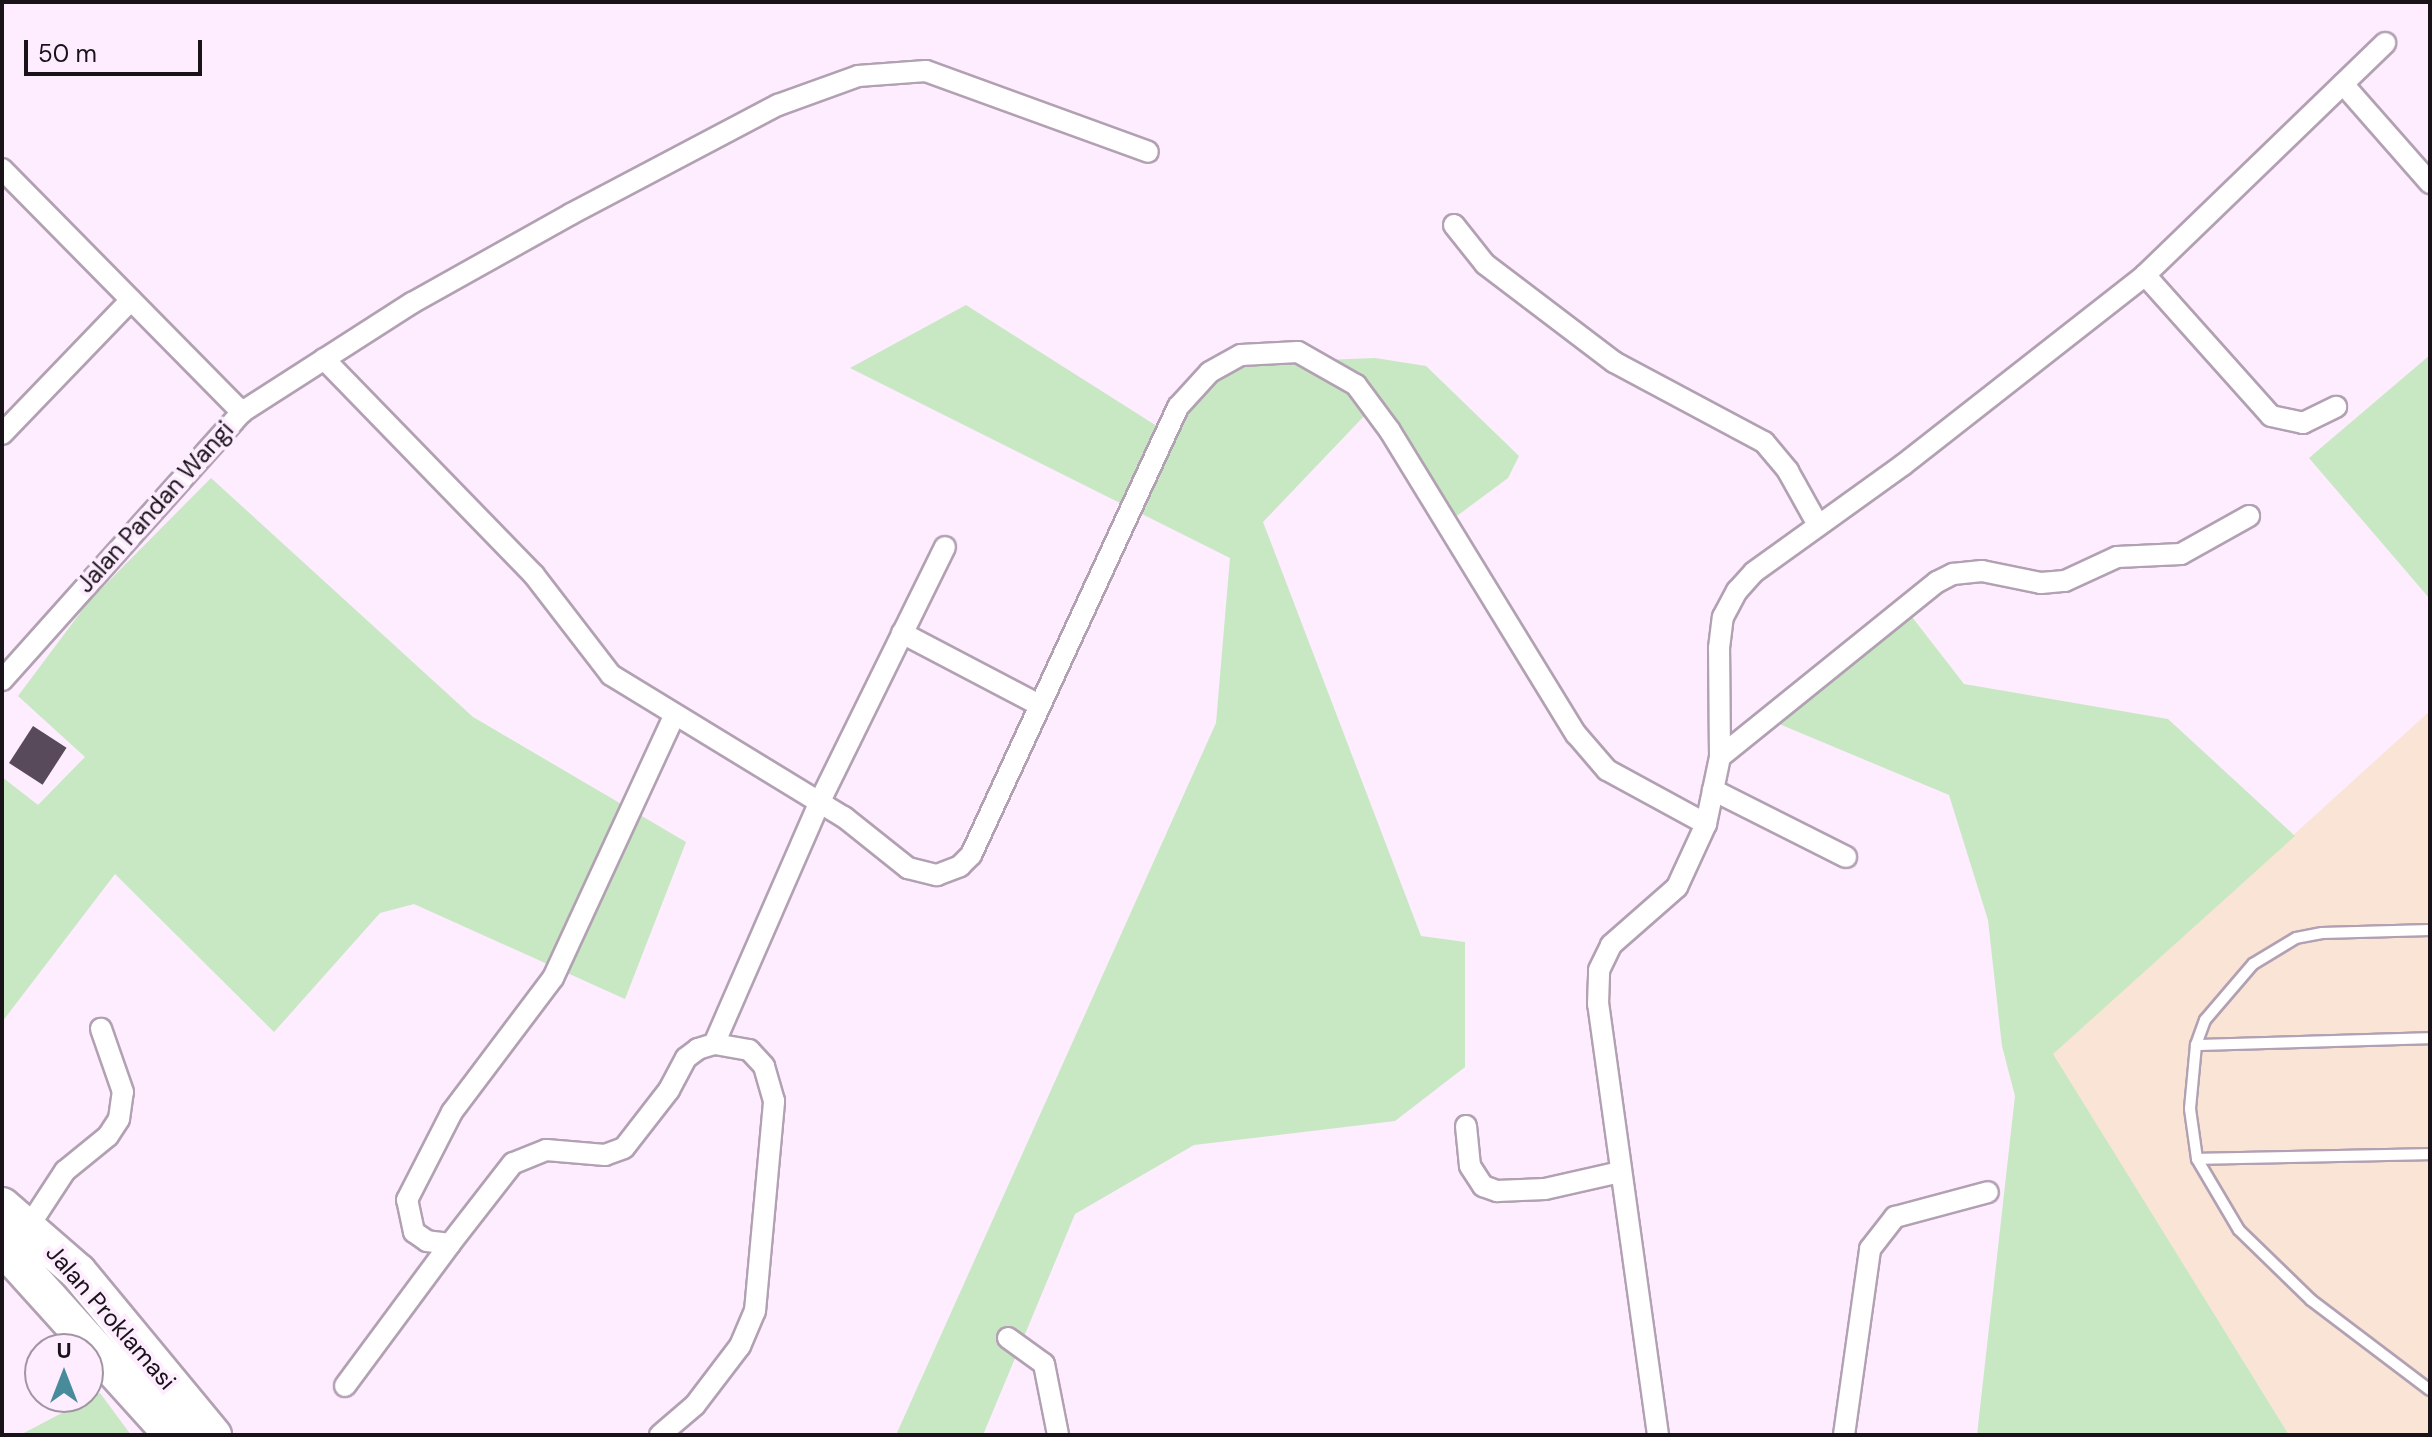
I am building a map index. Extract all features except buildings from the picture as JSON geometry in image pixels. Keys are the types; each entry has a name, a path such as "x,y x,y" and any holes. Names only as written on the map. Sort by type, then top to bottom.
{"highway":[{"name":"Jalan Proklamasi","path":"11,1226 173,1435"},
{"name":"Jalan Proklamasi","path":"11,1226 78,1272 213,1435"}],"street":[{"path":"1658,1435 1598,1004 1599,970 1611,945 1677,887 1706,824 1720,757 1723,617 1754,572 2145,275 2385,43"},
{"path":"242,412 412,303 571,214 778,105 858,76 926,71 1148,152"},
{"path":"2343,84 2430,183"},
{"name":"Jalan Pandan Wangi","path":"2,169 242,412 5,671"},
{"path":"1454,225 1485,264 1614,362 1764,442 1788,471 1818,525"},
{"path":"2145,275 2271,416 2303,423 2336,407"},
{"path":"2,434 131,300"},
{"path":"324,359 534,575 611,675 674,716 820,801 908,868 923,875 948,873 971,855 1178,407 1210,372 1241,355 1298,352 1356,385 1381,419 1576,734 1607,770 1706,824"},
{"path":"1720,757 1945,578 1982,571 2041,583 2065,581 2117,557 2181,554 2249,516"},
{"path":"714,1044 820,801 945,547"},
{"path":"902,633 1039,705"},
{"path":"450,1244 427,1241 414,1232 407,1200 413,1183 452,1112 553,978 674,716"},
{"path":"1713,790 1846,857"},
{"path":"11,1226 65,1171 108,1136 119,1119 123,1092 101,1029"},
{"path":"345,1386 513,1163 528,1154 546,1150 605,1155 624,1148 669,1090 686,1058 714,1044 749,1050 764,1066 774,1101 763,1254 755,1311 740,1346 695,1405 660,1435"},
{"path":"1466,1126 1475,1176 1497,1191 1545,1189 1620,1172"},
{"path":"1844,1435 1870,1249 1895,1217 1988,1192"},
{"path":"1008,1338 1044,1364 1058,1435"}],"lane":[{"path":"2430,930 2296,938 2253,964 2205,1020 2196,1045 2190,1109 2197,1159 2239,1230 2311,1300 2430,1390"},
{"path":"2196,1045 2430,1038"},
{"path":"2197,1159 2430,1154"}],"shaded area":[{"path":"2430,711 2430,1435 2289,1435 2052,1054"}],"green space":[{"path":"966,305 1171,435 1214,378 1254,363 1375,358 1426,366 1519,456 1508,478 1442,527 1367,413 1263,522 1421,936 1465,942 1465,1067 1395,1121 1194,1145 1075,1214 983,1435 896,1435 1216,723 1230,558 850,368"},
{"path":"2430,355 2430,599 2309,458"},
{"path":"211,478 473,717 686,842 625,999 414,904 380,913 274,1032 115,874 2,1022 2,777 38,805 85,757 18,696 89,601"},
{"path":"1912,617 1964,684 2168,719 2295,836 2053,1054 2289,1435 1977,1435 2015,1096 2002,1046 1988,920 1949,795 1772,721"},
{"path":"104,1398 131,1435 20,1435 62,1413 104,1413"}]}
